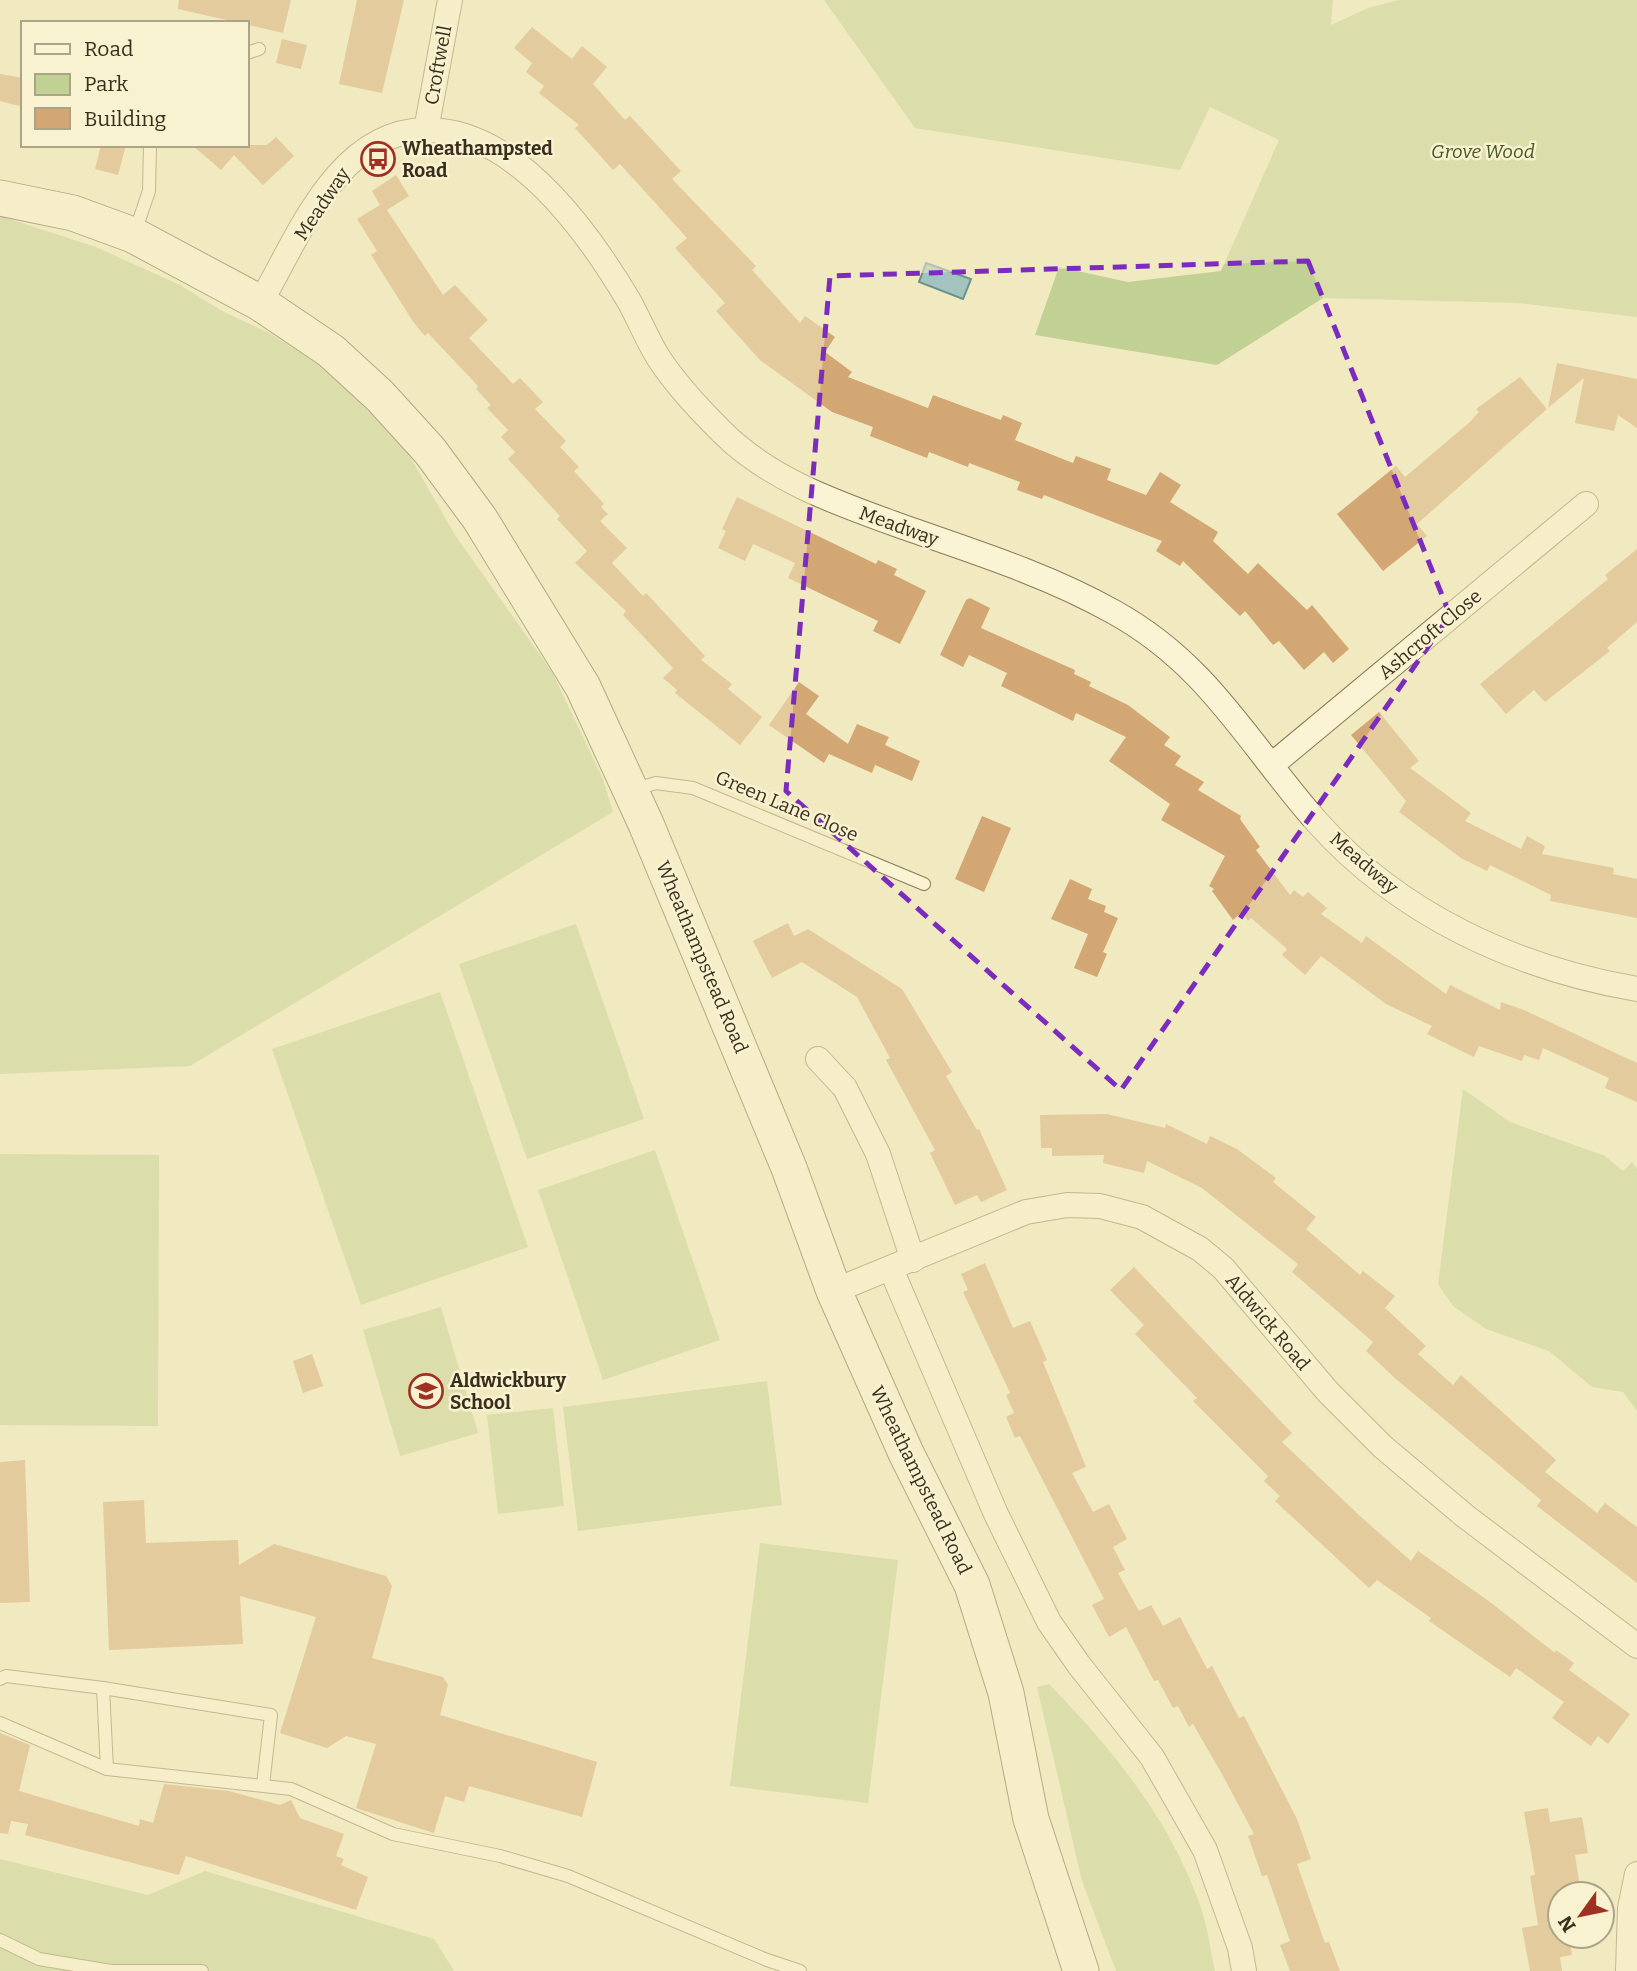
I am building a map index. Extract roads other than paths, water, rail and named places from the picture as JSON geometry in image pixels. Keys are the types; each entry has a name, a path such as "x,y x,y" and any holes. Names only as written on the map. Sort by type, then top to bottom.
{"street":[{"name":"Croftwell","path":"426,130 450,0"},
{"name":"Meadway","path":"260,303 325,191 346,165 374,144 399,133 426,130 459,134 487,143 524,169 561,206 599,254 658,356 685,393 727,437 772,469 823,499 1038,575 1113,611 1163,645 1206,684 1318,823 1369,871 1411,903 1460,933 1547,970 1637,989"},
{"name":"Wheathampstead Road","path":"0,198 73,213 133,235 260,303 331,351 380,396 430,451 480,519 583,687 631,791 789,1168 834,1291 906,1453 972,1585 1006,1693 1031,1819 1081,1971"},
{"name":"Ashcroft Close","path":"1273,764 1586,504"},
{"path":"818,1059 845,1088 878,1154 902,1264 996,1514 1049,1622 1079,1665 1152,1757 1205,1850 1240,1948 1244,1971"},
{"name":"Aldwick Road","path":"834,1291 1026,1212 1067,1205 1100,1206 1142,1217 1200,1248 1223,1268 1328,1392 1383,1447 1465,1516 1637,1646"},
{"path":"1628,1971 1630,1908 1637,1874"}],"lane":[{"path":"133,235 149,191 150,147"},
{"name":"Green Lane Close","path":"631,791 656,783 693,788 923,884"},
{"path":"0,1679 6,1676 103,1688 271,1715 263,1785"},
{"path":"103,1688 107,1769"},
{"path":"0,1723 107,1769 291,1789 393,1834 500,1856 568,1876 767,1960 800,1971"},
{"path":"0,1940 39,1959 111,1971 202,1971"}],"water":[{"path":"926,263 971,279 963,299 919,282"}],"place":[{"name":"Wheathampsted Road","path":"378,159"},
{"name":"Aldwickbury School","path":"426,1391"}],"park label":[{"name":"Grove Wood","path":"1483,151"}]}
